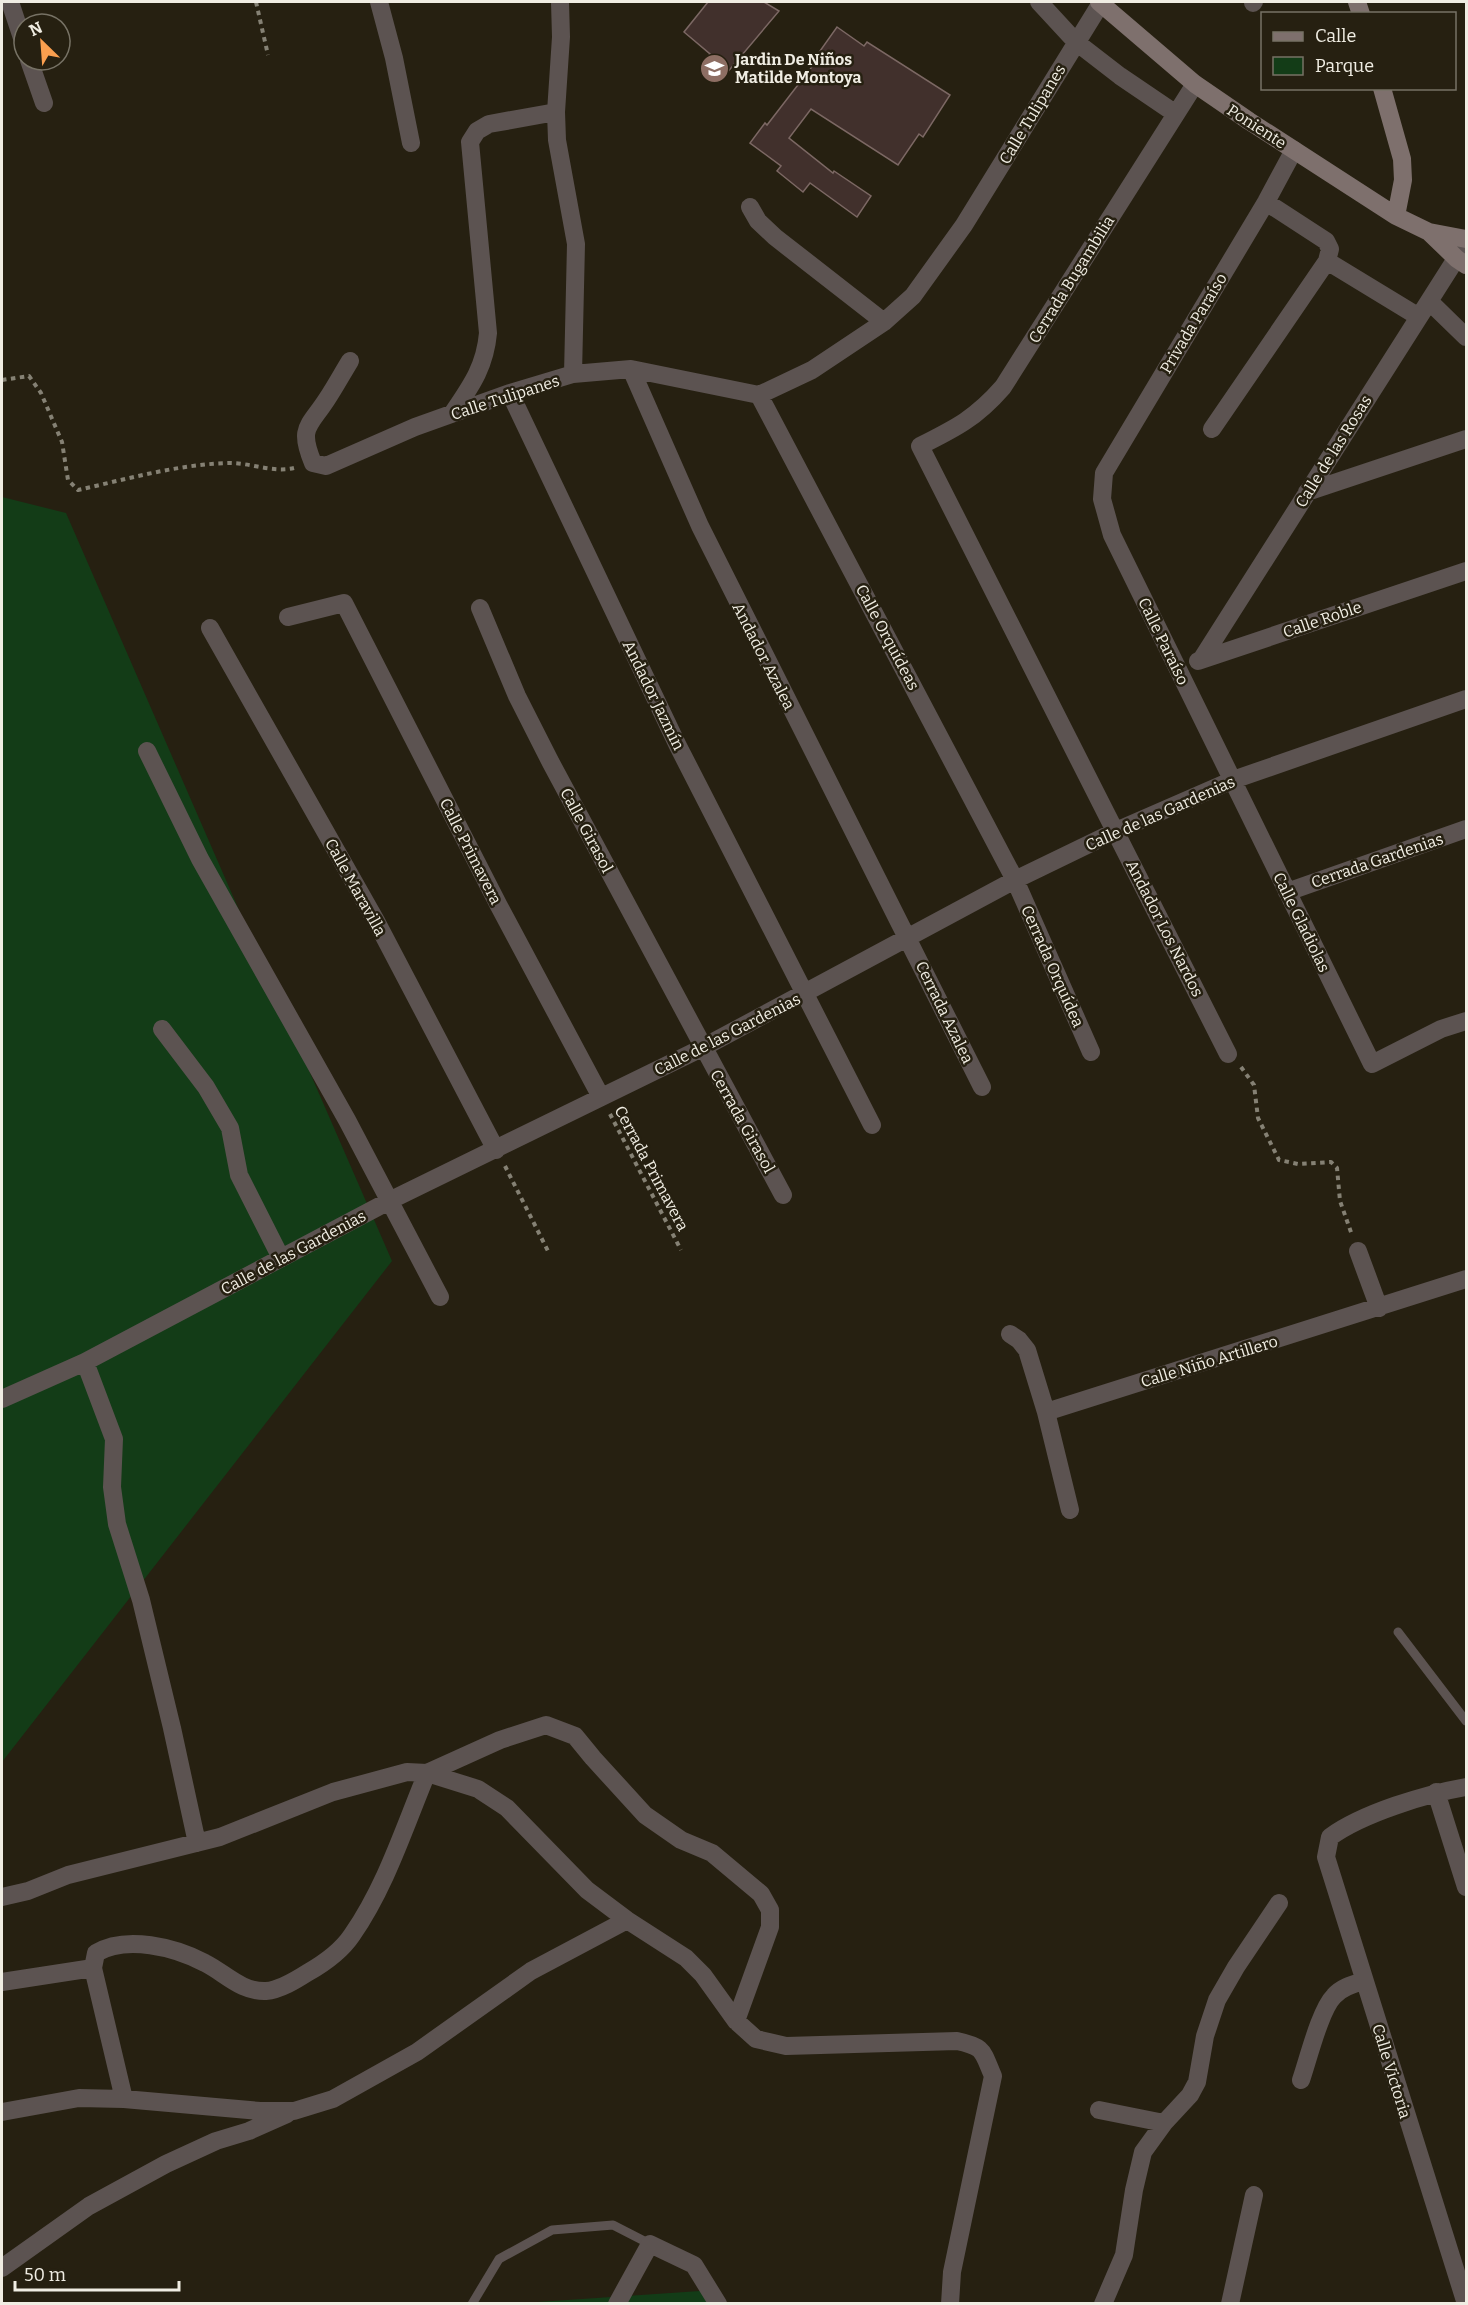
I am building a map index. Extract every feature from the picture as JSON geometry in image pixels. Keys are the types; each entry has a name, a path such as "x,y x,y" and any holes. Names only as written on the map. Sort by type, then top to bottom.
{"street":[{"path":"379,2 394,58 411,143"},
{"path":"560,2 561,37 556,112 557,140 576,244 573,374"},
{"path":"1039,2 1076,42 1120,76 1176,114"},
{"name":"Calle Tulipanes","path":"884,322 913,296 964,225 1100,2"},
{"name":"Poniente","path":"1100,2 1195,84 1294,150 1396,216 1429,232 1467,241"},
{"path":"33,72 44,103"},
{"name":"Cerrada Bugambilia","path":"920,446 967,421 984,408 1003,387 1195,84"},
{"path":"1383,90 1402,159 1403,180 1396,216"},
{"path":"452,414 474,383 487,354 488,333 470,142 477,130 489,124 556,112"},
{"name":"Privada Paraíso","path":"1102,499 1104,473 1266,202 1294,150"},
{"path":"1212,429 1328,255 1326,241 1266,202"},
{"path":"750,207 758,221 775,237 884,322 813,370 759,395"},
{"name":"Poniente","path":"1429,232 1462,262"},
{"name":"Calle de las Rosas","path":"1201,660 1419,317 1462,262 1467,241"},
{"path":"1328,255 1419,317"},
{"path":"1430,302 1467,337"},
{"path":"313,463 306,448 305,435 310,421 326,401 350,361"},
{"name":"Calle Tulipanes","path":"313,463 326,466 452,414 573,374 631,369 759,395"},
{"name":"Andador Azalea","path":"631,369 700,526 908,938"},
{"name":"Andador Jazmín","path":"510,393 668,725 872,1125"},
{"name":"Calle Orquídeas","path":"759,395 1015,880"},
{"path":"1307,492 1467,439"},
{"name":"Andador Los Nardos","path":"920,446 1228,1054"},
{"name":"Calle Paraíso","path":"1102,499 1112,535 1233,780"},
{"name":"Calle Roble","path":"1178,668 1467,571"},
{"name":"Calle Primavera","path":"288,617 344,603 498,906 601,1097"},
{"name":"Calle Girasol","path":"480,608 517,696 541,744 702,1048"},
{"name":"Calle Maravilla","path":"210,628 376,921 496,1150"},
{"name":"Calle de las Gardenias","path":"2,1399 86,1362 390,1200 702,1048 1015,880 1116,831 1233,780 1467,699"},
{"path":"147,751 200,859 347,1120 440,1297"},
{"name":"Calle Gladiolas","path":"1233,780 1372,1064 1441,1029 1467,1021"},
{"name":"Cerrada Gardenias","path":"1287,892 1467,829"},
{"name":"Cerrada Orquídea","path":"1015,880 1091,1052"},
{"name":"Cerrada Azalea","path":"908,938 982,1087"},
{"path":"162,1029 206,1087 230,1128 239,1175 281,1258"},
{"name":"Cerrada Girasol","path":"702,1048 783,1195"},
{"path":"1358,1251 1379,1308"},
{"name":"Calle Niño Artillero","path":"1046,1412 1467,1279"},
{"path":"1010,1334 1027,1350 1046,1412 1070,1510"},
{"path":"86,1362 114,1439 112,1487 117,1524 141,1600 197,1843"},
{"path":"124,2099 93,1968 96,1953 116,1944 158,1946 205,1963 241,1986 266,1991 291,1982 320,1965 351,1937 376,1897 427,1773 500,1740 546,1725 575,1736 645,1815 681,1840 712,1853 761,1894 770,1910 770,1927 736,2021"},
{"path":"2,1897 28,1891 68,1875 220,1837 333,1792 407,1772 427,1773 478,1789 507,1808 587,1890 627,1920 686,1958 703,1975 736,2021 756,2039 786,2046 957,2041 976,2045 983,2053 993,2076 952,2272 950,2304"},
{"path":"1467,1787 1436,1792 1467,1887"},
{"name":"Calle Victoria","path":"1436,1792 1346,1825 1330,1837 1326,1857 1466,2304"},
{"path":"1103,2304 1124,2255 1134,2190 1143,2152 1164,2123 1190,2096 1197,2082 1205,2036 1217,2000 1279,1903"},
{"path":"2,2268 89,2206 157,2169 216,2141 249,2131 294,2111 333,2099 417,2052 531,1971 627,1920"},
{"path":"2,1982 93,1968"},
{"path":"1301,2080 1323,2016 1333,1996 1344,1988 1364,1980"},
{"path":"2,2112 80,2098 124,2099 260,2111 294,2111"},
{"path":"1099,2110 1164,2123"},
{"path":"1230,2304 1254,2195"},
{"path":"617,2304 650,2244 694,2265 718,2304"}],"lane":[{"path":"1398,1632 1467,1721"},
{"path":"472,2304 499,2259 552,2230 613,2225 650,2244"}],"path":[{"path":"256,2 268,55"},
{"path":"2,380 29,376 41,393 62,442 68,480 78,490 192,467 231,463 284,470 313,463"},
{"path":"1228,1054 1246,1072 1254,1084 1258,1118 1280,1160 1298,1164 1331,1162 1337,1168 1340,1201 1358,1251"},
{"name":"Cerrada Primavera","path":"601,1097 681,1250"},
{"path":"496,1150 548,1251"}],"green space":[{"path":"2,497 66,513 392,1261 2,1762"},
{"path":"700,2291 718,2304 508,2304"}],"building":[{"path":"708,2 764,2 779,11 726,74 708,57 710,54 684,32"},
{"path":"837,27 864,46 867,42 950,95 923,137 919,134 898,165 811,109 789,138 833,173 834,171 871,196 857,217 810,183 803,192 777,171 781,166 750,143 765,123 767,125 818,59 815,58"}],"place":[{"name":"Jardin De Niños Matilde Montoya","path":"714,68"}]}
